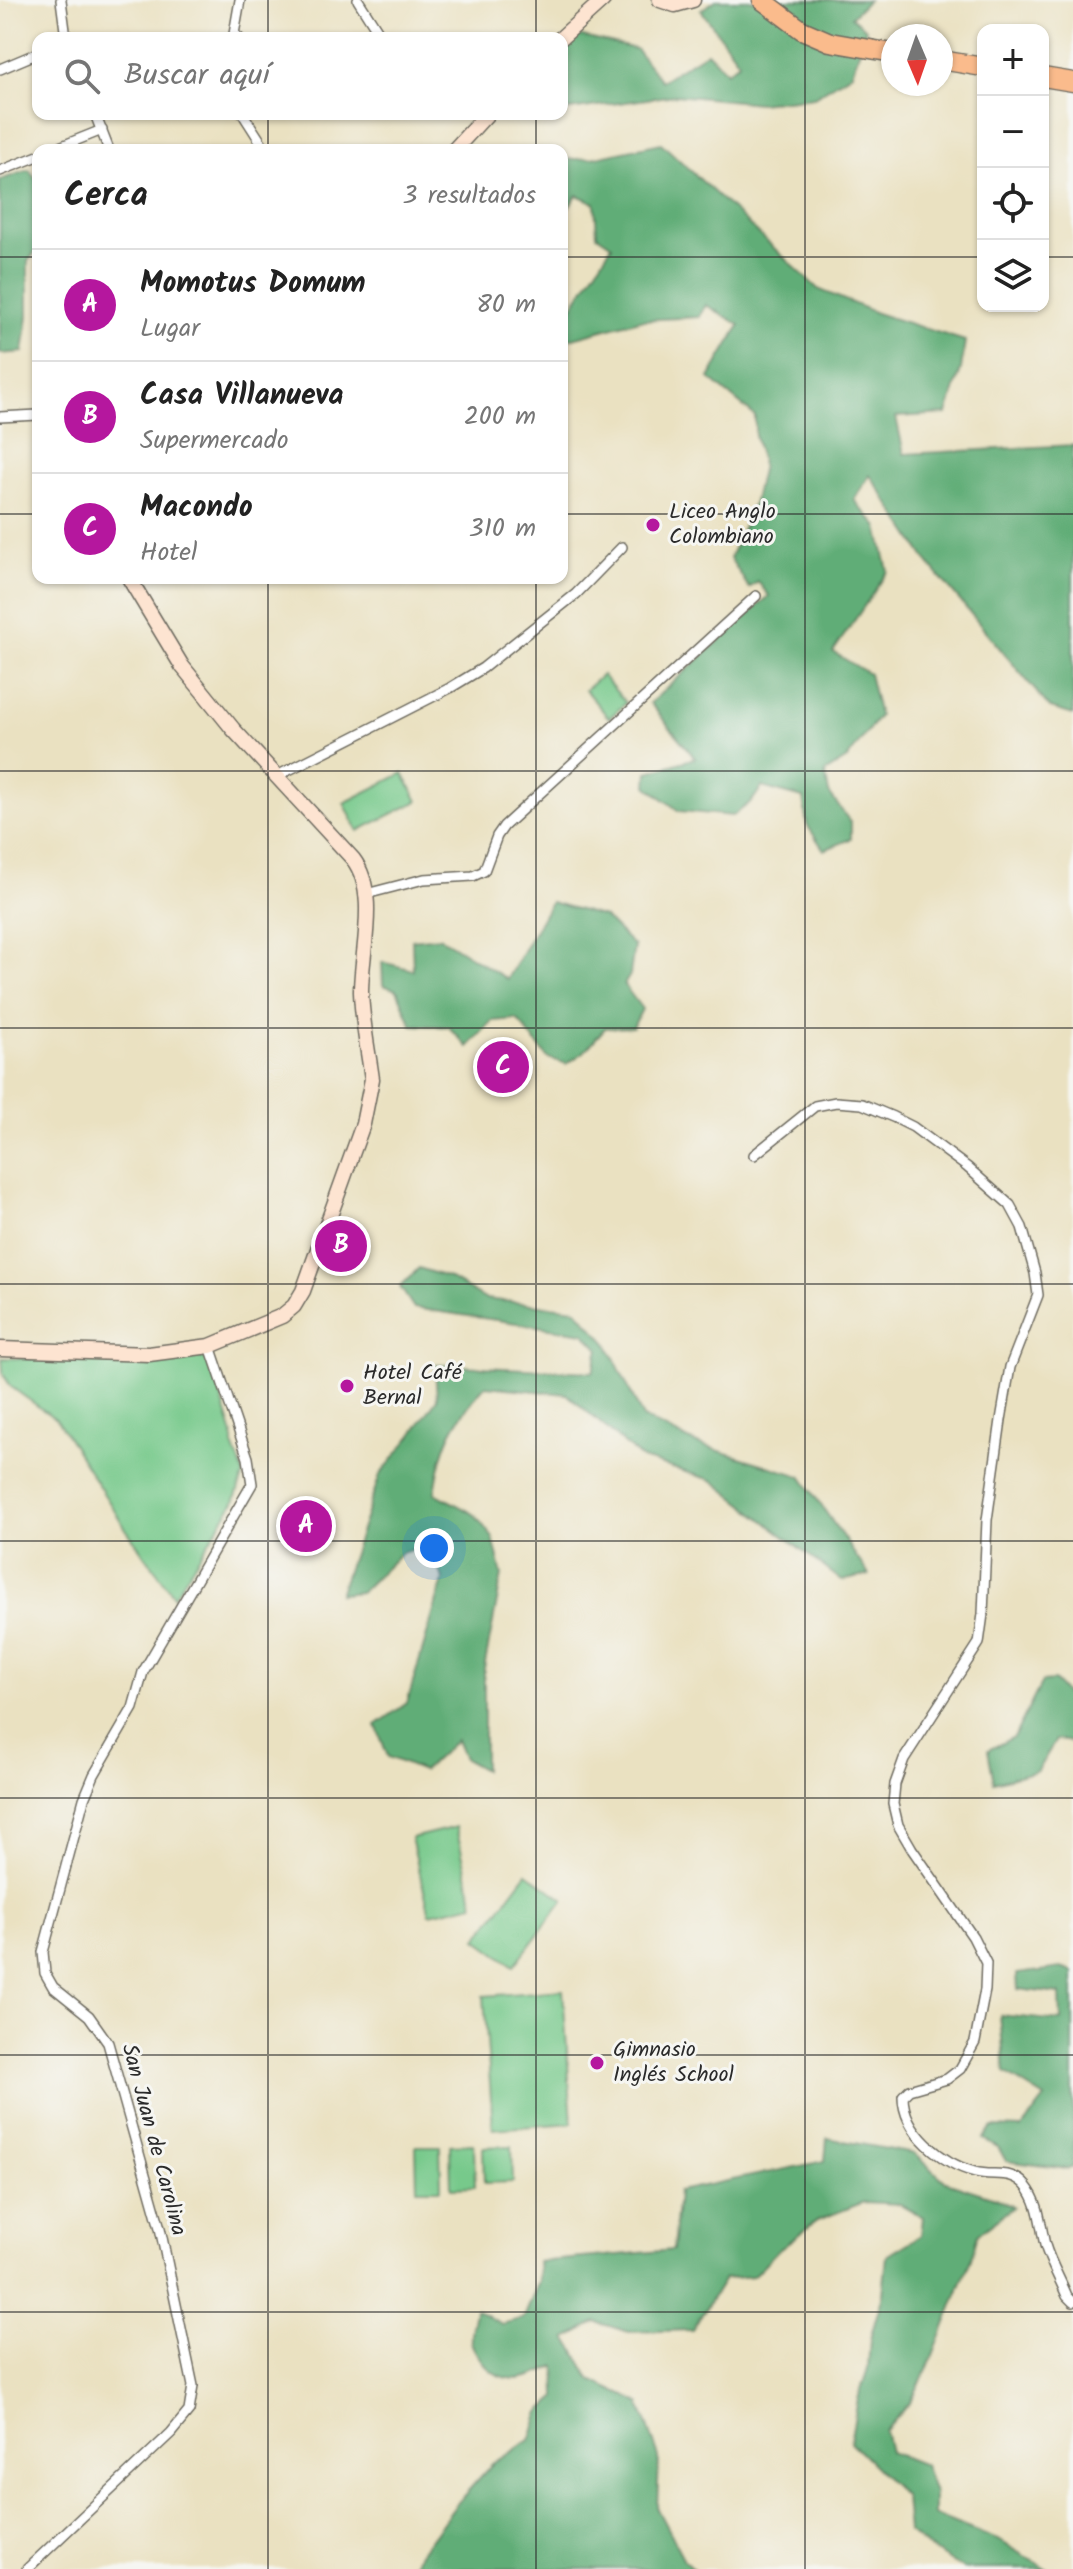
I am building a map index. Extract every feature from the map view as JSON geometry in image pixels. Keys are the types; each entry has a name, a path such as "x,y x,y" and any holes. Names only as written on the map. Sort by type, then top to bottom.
{"highway":[{"path":"762,0 802,30 830,42 881,51"},
{"path":"953,62 977,66"},
{"path":"1049,78 1073,82"}],"street":[{"path":"61,0 65,32"},
{"path":"234,32 240,0"},
{"path":"358,0 378,32"},
{"path":"568,32 603,0"},
{"path":"660,0 675,5 693,0"},
{"path":"0,69 32,56"},
{"path":"98,120 107,144"},
{"path":"247,120 262,144"},
{"path":"460,144 482,120"},
{"path":"67,144 102,130"},
{"path":"0,171 32,158"},
{"path":"0,417 32,415"},
{"path":"275,777 483,668 576,594 622,547"},
{"path":"0,1349 149,1354 210,1346 282,1316 294,1306 303,1291 363,1124 372,1079 361,993 366,894 363,874 353,859 275,777 182,666 133,584"},
{"path":"366,894 424,879 473,876 484,871 504,826 756,596"},
{"path":"754,1155 815,1106 836,1102 862,1104 893,1117 913,1127 967,1167 1010,1205 1022,1227 1035,1273 1038,1295 1010,1367 1001,1420 987,1520 979,1643 904,1759 895,1784 893,1804 898,1825 905,1837 973,1937 986,1963 985,1990 975,2042 960,2069 947,2079 909,2090 903,2096 903,2104 916,2131 935,2152 977,2173 1007,2173 1024,2184 1034,2198 1045,2246 1067,2296 1073,2302"},
{"name":"San Juan de Carolina","path":"27,2569 171,2433 189,2411 193,2386 160,2228 108,2043 89,2016 53,1987 45,1973 43,1952 84,1799 94,1775 126,1723 143,1672 156,1646 252,1484 248,1458 210,1346"}],"green space":[{"path":"716,0 868,0 851,17 866,29 852,73 814,97 759,103 675,95 568,110 568,45 579,36 636,49 661,81 707,52 727,72 739,62 701,10"},
{"path":"661,143 818,289 876,313 965,341 961,369 947,414 896,417 904,454 1073,445 1073,715 1050,708 929,564 870,475 854,500 878,527 888,571 833,652 869,674 879,716 847,759 825,773 829,793 851,823 851,839 824,850 807,825 803,798 762,787 752,801 733,816 679,811 647,786 648,772 695,758 650,703 769,596 758,582 749,588 730,558 754,501 762,465 755,436 755,416 709,378 740,325 706,305 699,317 640,320 568,339 568,314 612,245 597,235 595,203 577,195 568,208 568,160 591,158"},
{"path":"29,170 32,174 32,256 28,261 28,317 23,352 0,354 0,180"},
{"path":"602,675 626,703 609,718 585,690"},
{"path":"403,773 418,801 358,831 344,803"},
{"path":"551,902 604,917 634,946 630,975 624,985 642,1009 633,1027 605,1028 584,1052 567,1064 548,1058 517,1019 492,1021 468,1047 449,1027 412,1025 397,990 383,985 382,962 413,970 412,940 439,937 507,979"},
{"path":"419,1268 449,1278 485,1299 576,1309 607,1343 643,1418 697,1444 801,1476 869,1575 842,1581 712,1480 642,1459 567,1394 485,1386 464,1411 450,1435 435,1493 474,1514 493,1538 502,1575 484,1669 484,1770 464,1759 456,1740 423,1771 388,1757 376,1725 407,1703 443,1580 432,1543 401,1553 361,1592 339,1594 380,1475 437,1399 435,1365 593,1372 599,1349 584,1333 414,1308 400,1287"},
{"path":"199,1356 210,1361 244,1474 234,1502 174,1596 126,1529 57,1420 10,1386 3,1373 2,1358 148,1361"},
{"path":"1054,1681 1066,1694 1073,1692 1073,1742 1056,1740 1037,1771 994,1782 988,1750 1014,1737 1042,1682"},
{"path":"456,1827 474,1904 430,1914 411,1838"},
{"path":"527,1873 564,1900 514,1966 477,1939"},
{"path":"1061,1968 1073,1972 1073,2167 1068,2169 1006,2161 998,2147 983,2139 993,2127 1022,2128 1045,2098 1005,2073 1000,2015 1061,2021 1060,1994 1018,1989 1017,1974"},
{"path":"563,1990 572,2123 493,2129 484,1996"},
{"path":"827,2138 915,2154 946,2182 1013,2207 978,2234 931,2361 910,2403 885,2431 890,2452 924,2465 934,2493 934,2515 1000,2541 1047,2569 964,2569 935,2552 908,2532 905,2497 850,2442 868,2368 870,2339 883,2294 887,2256 921,2235 923,2217 900,2204 864,2202 818,2220 779,2249 753,2276 724,2279 692,2330 629,2332 596,2322 567,2338 591,2380 640,2403 659,2457 657,2509 684,2560 693,2569 408,2569 459,2501 492,2464 530,2440 540,2412 557,2397 556,2366 515,2379 505,2378 487,2367 471,2342 475,2309 502,2324 524,2318 539,2281 538,2262 673,2250 678,2191 825,2161"},
{"path":"474,2144 475,2187 451,2188 450,2145"},
{"path":"416,2146 440,2146 441,2189 417,2189"},
{"path":"512,2146 513,2182 484,2183 483,2147"}],"place":[{"name":"Liceo Anglo Colombiano","path":"653,525"},
{"name":"Macondo","path":"503,1067"},
{"name":"Casa Villanueva","path":"341,1246"},
{"name":"Hotel Café Bernal","path":"347,1386"},
{"name":"Momotus Domum","path":"306,1526"},
{"name":"Gimnasio Inglés School","path":"597,2063"}]}
